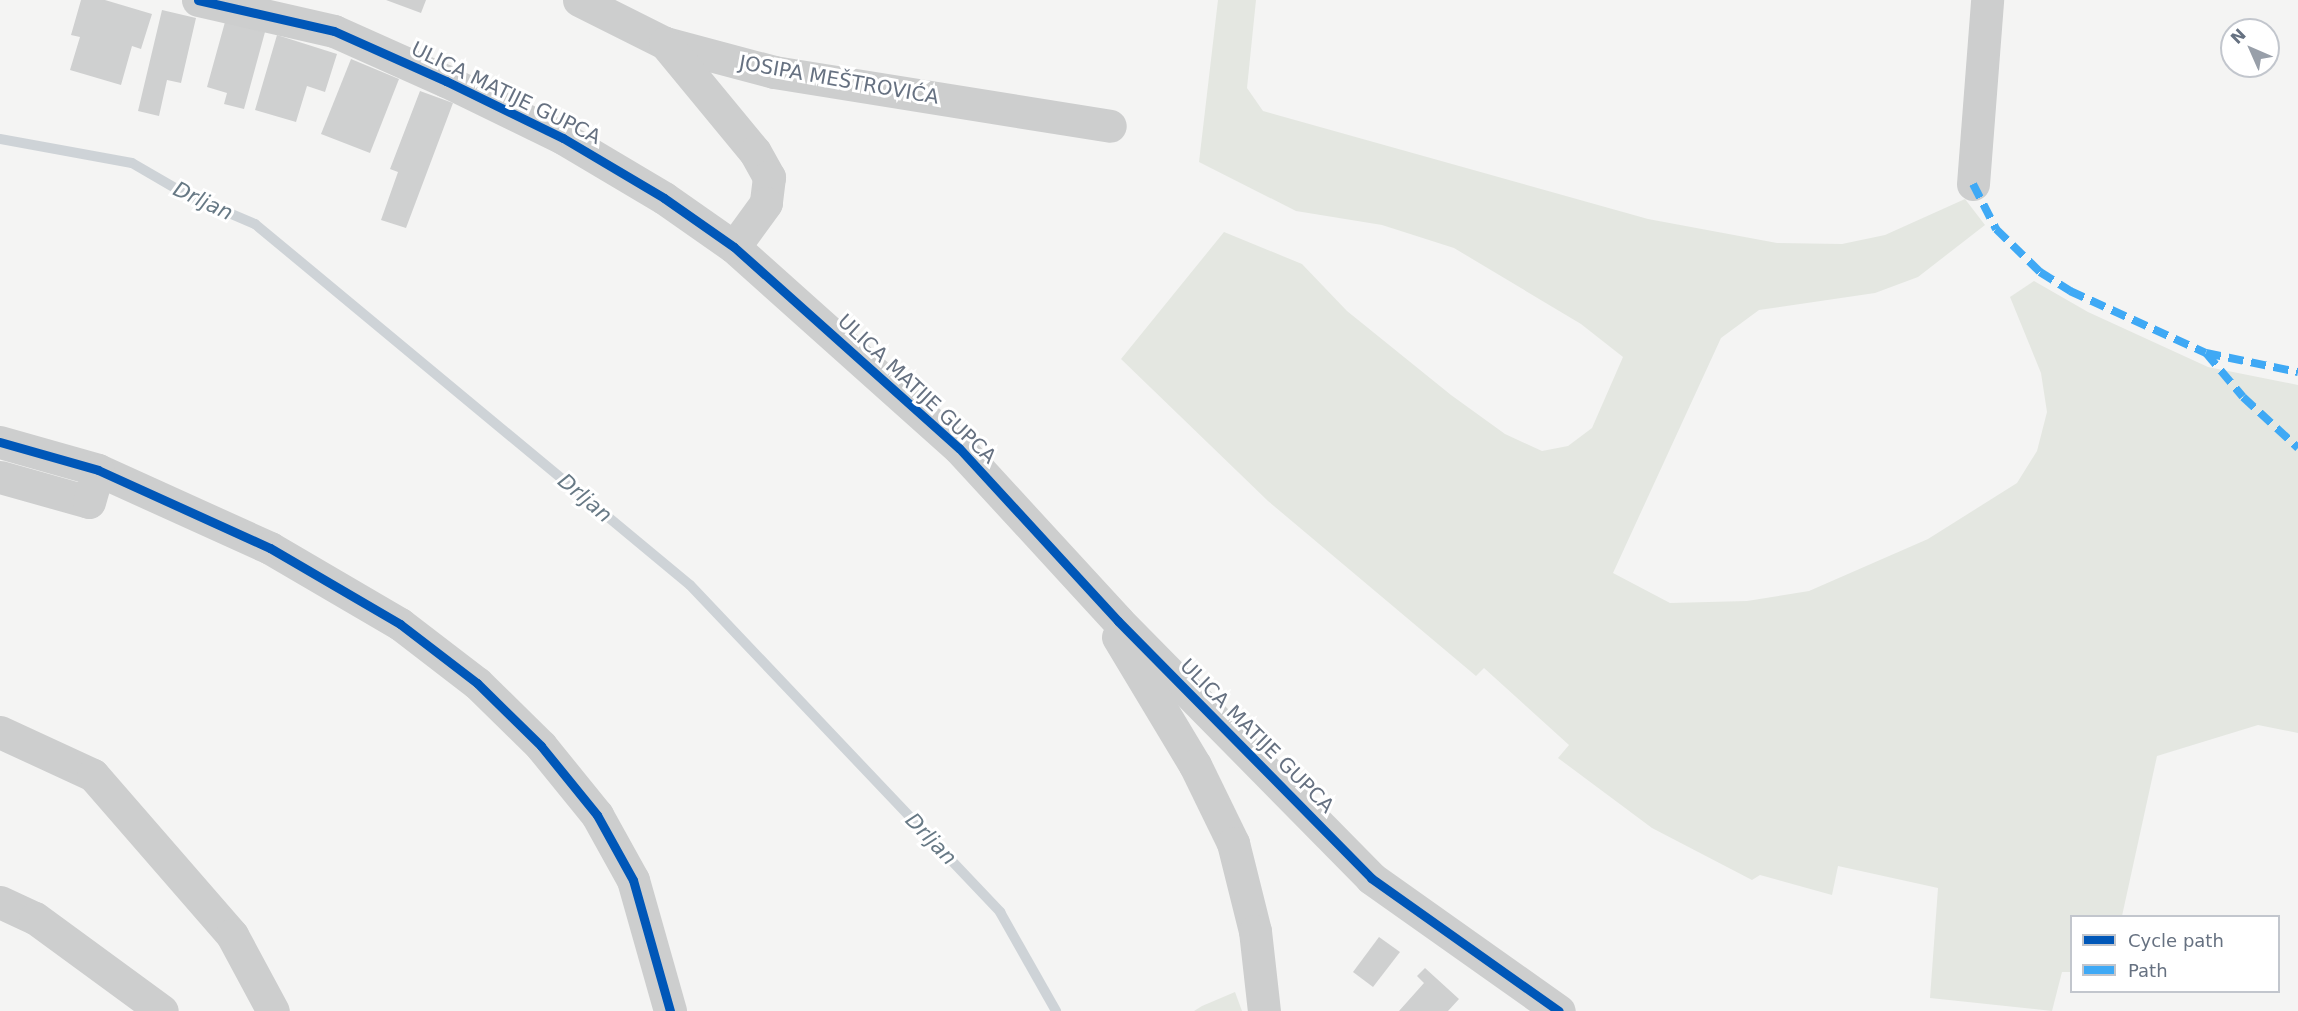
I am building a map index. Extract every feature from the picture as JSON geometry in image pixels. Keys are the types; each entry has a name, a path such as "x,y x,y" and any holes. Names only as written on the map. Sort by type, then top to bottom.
{"street":[{"name":"ULICA MATIJE GUPCA","path":"198,0 334,31 446,81 562,138 664,198 734,247 959,448 1118,621 1371,878 1559,1011"},
{"name":"JOSIPA MEŠTROVIĆA","path":"579,0 665,43 774,72 1110,126"},
{"path":"1973,184 1987,0"},
{"path":"665,43 755,152 769,177 766,203 734,247"},
{"path":"0,442 98,470 270,548 400,624 477,682 541,746 597,814 633,880 670,1011"},
{"path":"0,477 89,502 98,470"},
{"path":"1118,621 1118,640 1195,765 1233,843 1255,931 1264,1011"},
{"path":"0,732 93,775 232,935 273,1011"},
{"path":"0,902 35,918 162,1011"}],"shaded area":[{"path":"1218,0 1256,0 1247,88 1263,111 1648,219 1777,243 1842,244 1885,235 1965,199 1985,225 1918,277 1875,293 1759,310 1721,338 1613,573 1670,603 1747,601 1809,591 1928,539 2017,483 2037,451 2047,412 2041,373 2010,297 2034,281 2088,312 2208,367 2298,385 2298,733 2258,725 2157,756 2122,915 2070,915 2070,972 2062,972 2052,1011 1930,998 1938,888 1838,866 1832,895 1760,875 1752,880 1652,828 1558,758 1569,745 1484,668 1476,676 1268,501 1121,359 1224,232 1302,264 1347,311 1451,395 1505,434 1542,451 1568,446 1592,428 1623,357 1581,324 1454,248 1382,225 1296,211 1199,162"},
{"path":"1235,992 1242,1011 1194,1011 1202,1006"}],"building":[{"path":"81,0 105,0 152,14 141,49 132,46 121,85 70,70 80,37 71,35"},
{"path":"386,0 426,0 421,13"},
{"path":"162,10 196,18 181,83 167,80 159,116 138,111"},
{"path":"225,22 265,32 244,109 224,104 227,93 207,87"},
{"path":"277,35 337,54 325,92 307,86 296,122 255,110"},
{"path":"351,59 399,79 370,153 321,134"},
{"path":"420,91 453,103 406,228 381,220 398,172 390,169"},
{"path":"1379,937 1400,952 1373,987 1353,972"},
{"path":"1425,968 1459,999 1448,1011 1399,1011 1424,983 1417,976"}],"waterway":[{"name":"Drljan","path":"0,139 132,163 187,195 255,224 690,585 1000,912 1056,1011"}],"marked path":[{"path":"1973,184 1996,229 2040,272 2070,291 2206,353 2298,372"},
{"path":"2206,353 2243,397 2298,448"}],"cycle path":[{"path":"198,0 334,31 446,81 563,138 664,198 734,247 959,448 1118,621 1371,878 1559,1011"},
{"path":"0,442 98,470 270,548 400,624 477,683 541,746 597,815 633,880 670,1011"}]}
